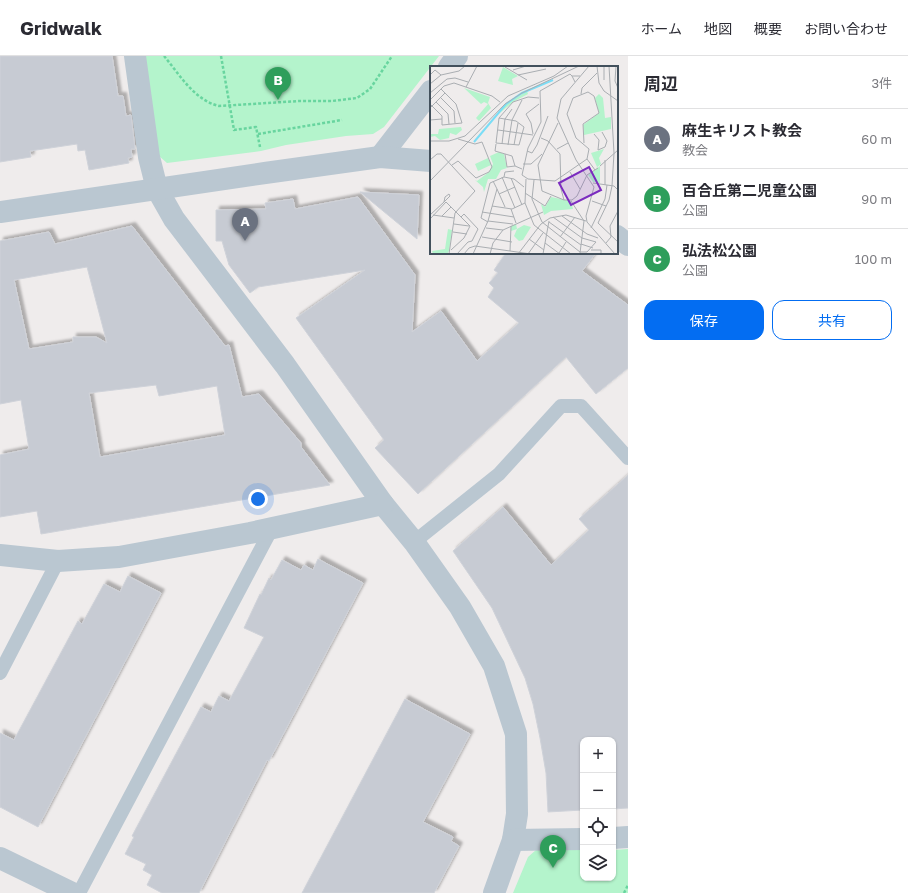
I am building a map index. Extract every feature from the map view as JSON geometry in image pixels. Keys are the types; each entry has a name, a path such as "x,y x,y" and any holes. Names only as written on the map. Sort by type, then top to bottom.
{"street":[{"path":"134,56 149,156 157,189 174,219 285,366 383,504 414,542 460,607 494,666 516,734 517,814 514,840 494,893"},
{"path":"450,66 457,56"},
{"path":"380,157 430,91"},
{"path":"0,212 380,157 430,161"},
{"path":"618,237 628,246"},
{"path":"0,555 58,561 119,557 272,528 383,504"},
{"path":"514,840 580,838"},
{"path":"616,838 628,838"},
{"path":"0,858 72,893"}],"lane":[{"path":"414,542 499,474 561,406 581,406 628,458"},
{"path":"79,893 272,528"},
{"path":"0,673 58,561"}],"path":[{"path":"164,56 198,97 208,104 219,106 300,101 332,101 357,98 370,89 392,56"},
{"path":"221,56 234,130 256,126 264,173"},
{"path":"258,134 342,120"},
{"path":"624,893 628,885"}],"green space":[{"path":"145,56 439,56 384,127 373,134 346,136 286,145 261,151 167,163 159,156"},
{"path":"628,849 628,893 513,893 528,857 536,850 580,850 580,881 616,881 616,850"}],"building":[{"path":"0,56 112,56 118,96 123,96 126,116 131,115 135,149 131,149 132,157 128,158 129,163 89,170 85,150 78,151 77,144 30,151 31,157 0,162"},
{"path":"360,192 419,195 417,239"},
{"path":"358,197 415,275 412,332 441,311 477,361 519,323 488,297 494,288 489,283 498,273 494,270 505,254 595,254 582,271 628,305 628,368 596,394 566,357 418,494 375,448 384,440 296,318 365,270 258,287 250,293 229,265 222,241 216,241 216,210 266,209 265,203 293,199 295,209"},
{"path":"132,226 225,346 229,345 242,397 259,394 301,443 301,447 330,485 41,534 37,511 0,517 0,455 29,449 21,400 0,404 0,241 49,232 55,244","holes":["87,267 107,343 96,337 73,337 73,342 29,349 14,280","156,385 159,396 217,386 225,435 100,457 89,393"]},
{"path":"628,475 628,808 616,809 616,737 580,737 580,810 548,812 546,773 540,738 533,704 525,678 492,608 453,551 503,507 551,565 589,530 579,519"},
{"path":"318,559 363,583 269,761 267,760 199,893 162,893 147,885 152,875 143,870 146,864 125,854 134,837 132,836 201,707 211,712 219,696 229,701 264,637 244,628 269,578 271,580 282,560 301,570 304,565 313,570"},
{"path":"128,576 161,593 38,827 0,807 0,733 14,740 78,621 82,624 104,584 120,592"},
{"path":"405,699 470,734 423,822 453,837 451,841 459,846 434,893 302,893"}],"place":[{"name":"百合丘第二児童公園","path":"278,100"},
{"name":"麻生キリスト教会","path":"245,241"},
{"name":"弘法松公園","path":"553,868"}]}
